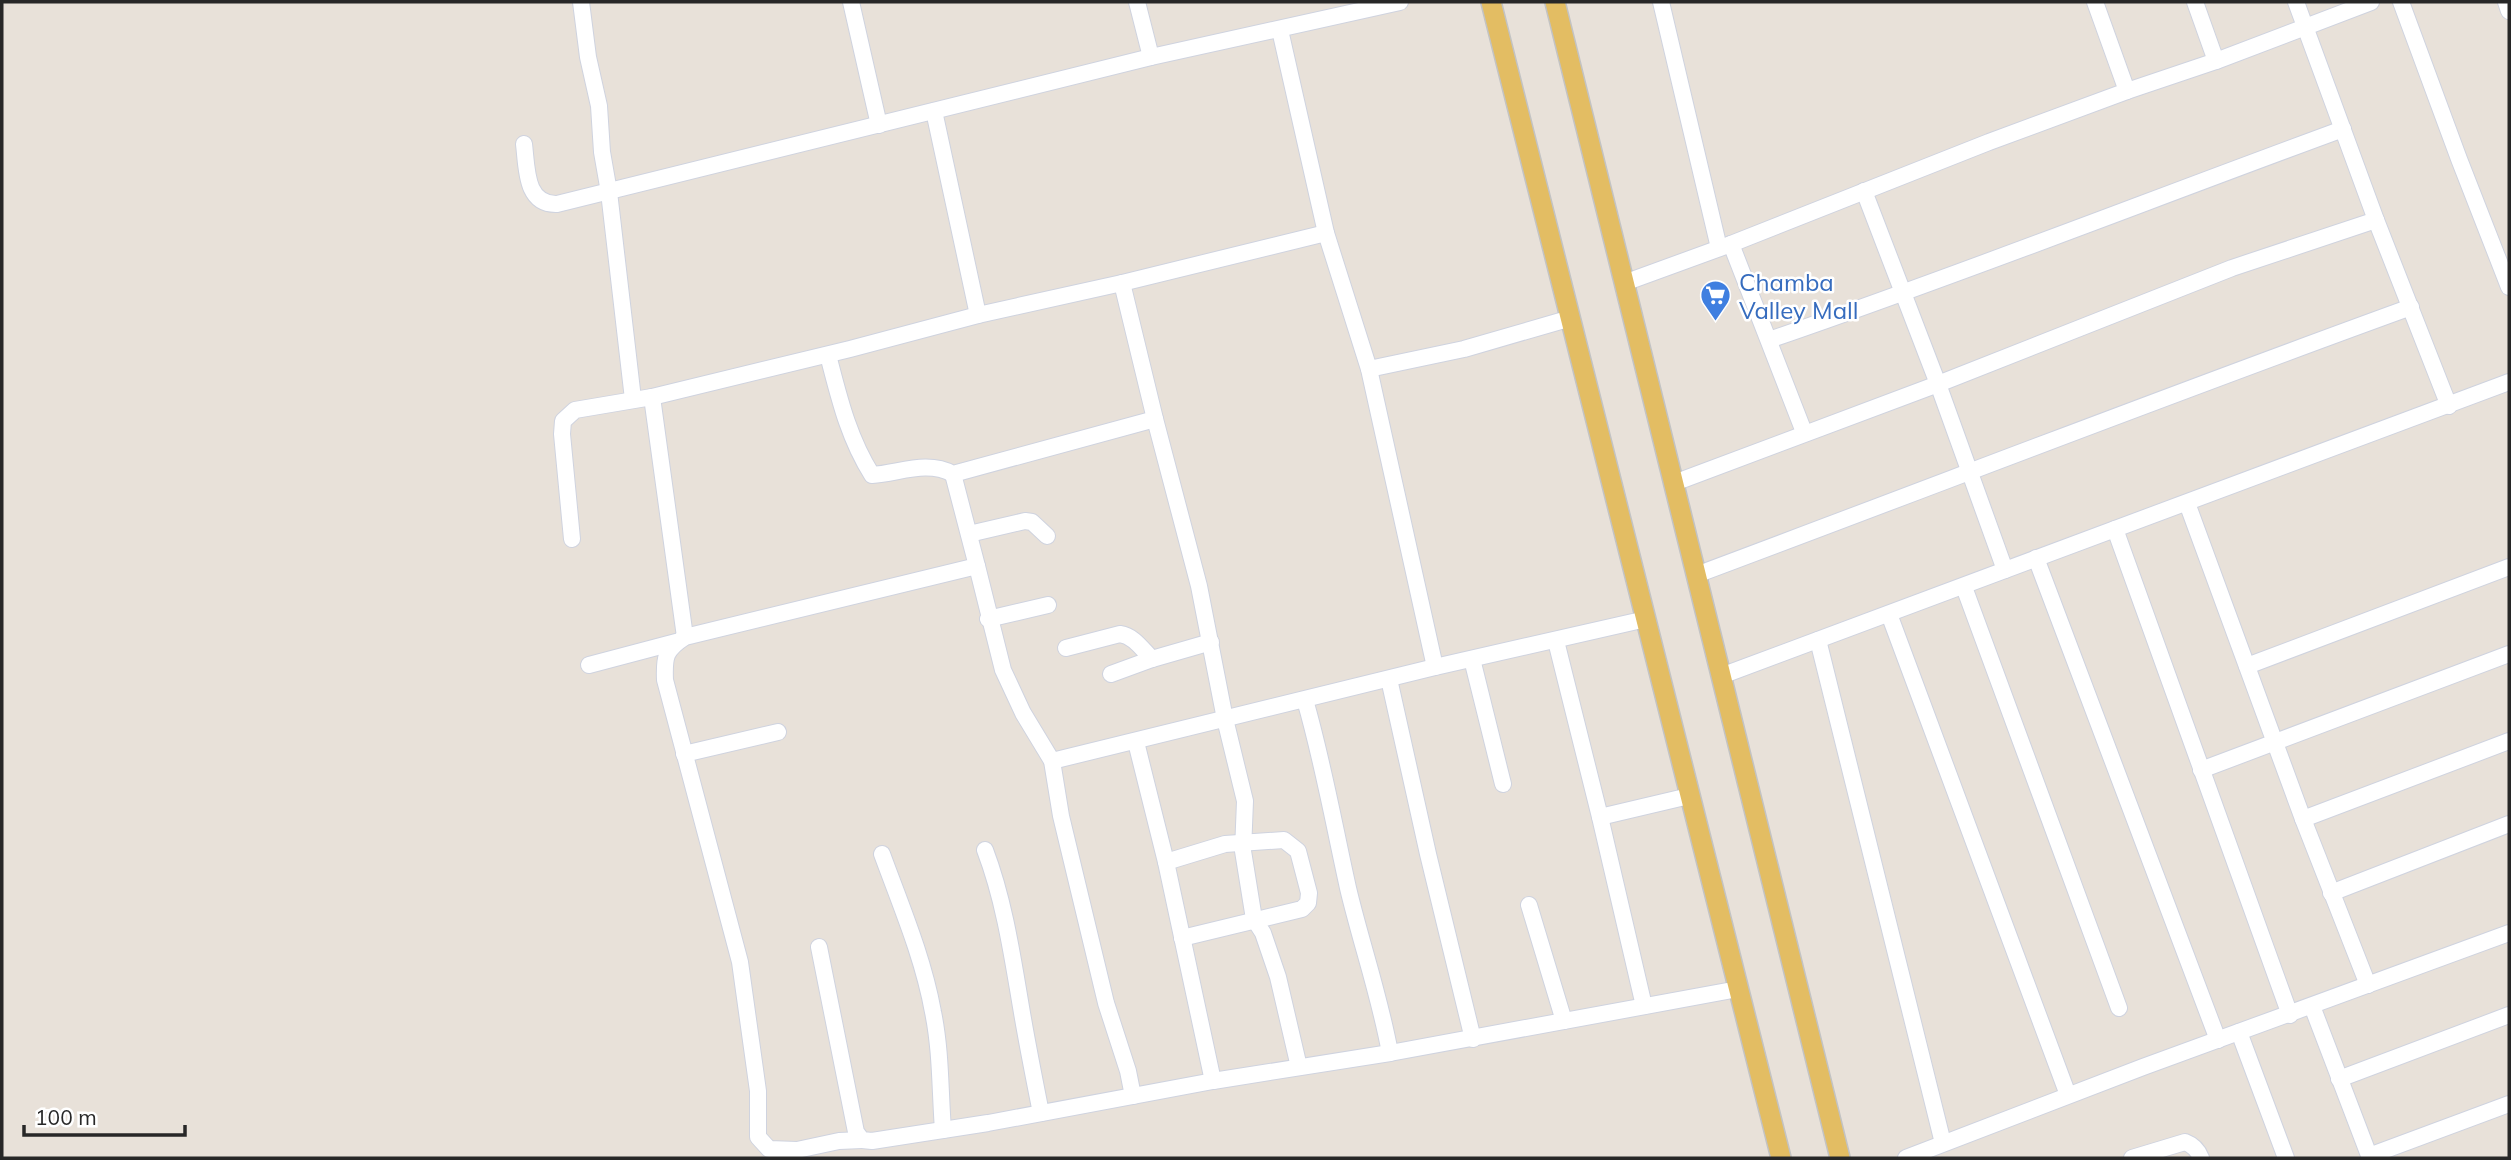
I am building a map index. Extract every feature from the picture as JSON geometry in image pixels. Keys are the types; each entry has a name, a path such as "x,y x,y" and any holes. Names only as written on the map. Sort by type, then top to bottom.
{"main road":[{"path":"1491,2 1780,1158"},
{"path":"1555,2 1840,1158"}],"street":[{"path":"581,2 588,57 598,98 602,152 633,399"},
{"path":"851,2 878,125"},
{"path":"1137,2 1151,57"},
{"path":"524,144 533,194 543,203 557,204 1151,57 1399,2"},
{"path":"1661,2 1725,246 1769,340 1804,432"},
{"path":"2095,2 2127,91"},
{"path":"2195,2 2216,61"},
{"path":"2297,2 2376,220 2449,406"},
{"path":"1624,283 2127,91 2216,61 2371,2"},
{"path":"2401,2 2509,287"},
{"path":"2506,2 2509,12"},
{"path":"1280,30 1326,233 1369,369 1435,667"},
{"path":"934,111 978,315"},
{"path":"1769,340 1903,294 2343,129"},
{"path":"1864,191 1938,383 2005,570"},
{"path":"1674,483 2232,268 2376,220"},
{"path":"572,539 562,434 567,415 575,411 652,397 828,355 978,315 1326,233"},
{"path":"1122,283 1196,574 1225,719 1245,800 1245,878 1254,919 1263,933 1278,977 1299,1067"},
{"path":"1696,575 2160,398 2411,307"},
{"path":"1369,369 1464,349 1571,318"},
{"path":"828,355 845,421 860,456 872,475 924,466 937,467 953,474 1155,419"},
{"path":"1721,676 2509,382"},
{"path":"652,397 680,640"},
{"path":"953,474 1003,670 1023,713 1052,761 1061,816 1106,1003 1128,1071 1133,1096"},
{"path":"2187,503 2303,819 2368,985"},
{"path":"968,534 1025,520 1032,522 1047,536"},
{"path":"2115,529 2290,1015"},
{"path":"2036,558 2218,1040"},
{"path":"589,665 976,566"},
{"path":"2248,666 2509,566"},
{"path":"1964,587 2119,1008"},
{"path":"989,619 1048,605"},
{"path":"1889,614 2068,1095"},
{"path":"1052,761 1435,667 1646,619"},
{"path":"1066,648 1120,634 1128,635 1152,659"},
{"path":"680,640 666,653 665,680 740,962 758,1091 758,1137 769,1149 797,1150 839,1141 872,1141 943,1130 1213,1081 1390,1053 1738,989"},
{"path":"1818,640 1943,1143"},
{"path":"1556,641 1644,1006"},
{"path":"1111,674 1211,642"},
{"path":"2201,770 2276,744 2509,653"},
{"path":"1472,659 1503,784"},
{"path":"1390,679 1428,855 1473,1038"},
{"path":"1305,700 1319,748 1349,888 1390,1053"},
{"path":"684,754 779,732"},
{"path":"2303,819 2509,741"},
{"path":"1136,742 1166,862 1213,1081"},
{"path":"1600,817 1689,796"},
{"path":"2332,893 2509,824"},
{"path":"1166,862 1225,844 1284,841 1297,851 1309,893 1308,903 1302,909 1254,919 1226,929 1182,937"},
{"path":"985,850 1008,930 1041,1113"},
{"path":"882,854 922,964 933,1013 940,1062 943,1130"},
{"path":"1529,905 1564,1021"},
{"path":"1906,1158 2068,1095 2509,933"},
{"path":"819,947 856,1132 862,1140"},
{"path":"2312,1006 2369,1157 2509,1104"},
{"path":"2339,1079 2509,1015"},
{"path":"2239,1032 2286,1158"},
{"path":"2132,1158 2185,1142 2199,1152 2201,1158"}],"place":[{"name":"Chamba Valley Mall","path":"1716,323"}]}
